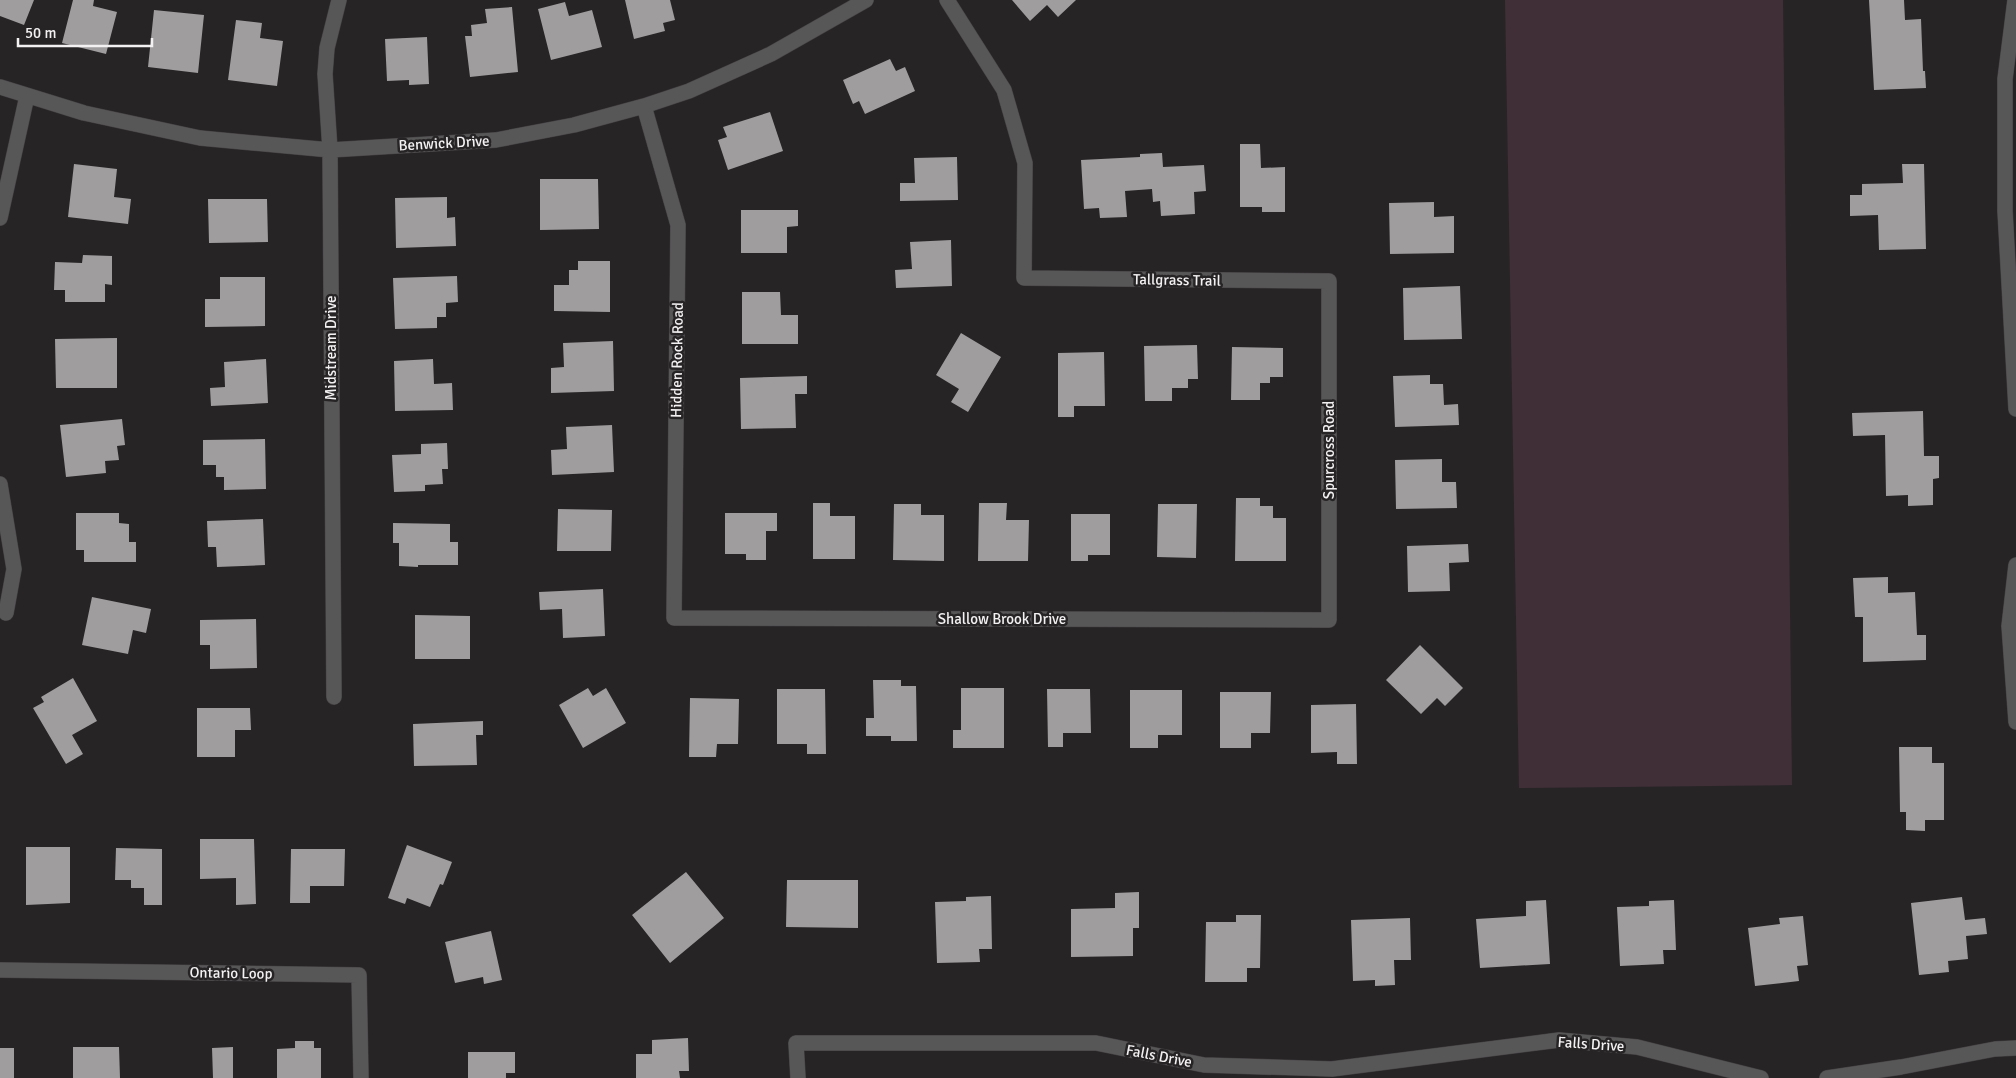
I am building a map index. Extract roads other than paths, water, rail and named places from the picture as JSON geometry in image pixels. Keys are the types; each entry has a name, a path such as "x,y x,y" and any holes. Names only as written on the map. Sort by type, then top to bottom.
{"street":[{"name":"Midstream Drive","path":"334,697 330,150 325,74 327,48 339,0"},
{"name":"Benwick Drive","path":"0,87 84,113 200,138 330,150 496,140 574,125 644,106 689,91 771,54 866,0"},
{"name":"Tallgrass Trail","path":"947,0 1004,90 1025,163 1024,278 1329,281"},
{"path":"2015,0 2014,22 2005,79 2005,211 2016,409"},
{"path":"0,218 27,96"},
{"name":"Hidden Rock Road","path":"644,106 678,225 674,618"},
{"name":"Spurcross Road","path":"1329,281 1329,620"},
{"path":"0,484 14,569 6,613"},
{"path":"2016,565 2009,626 2016,722"},
{"name":"Shallow Brook Drive","path":"674,618 1329,620"},
{"name":"Ontario Loop","path":"0,970 359,975 361,1078"},
{"name":"Falls Drive","path":"798,1078 796,1043 1096,1043 1202,1072 1332,1069 1559,1040 1637,1047 1761,1078"},
{"path":"1827,1078 1901,1067 1995,1049 2016,1048"}]}
